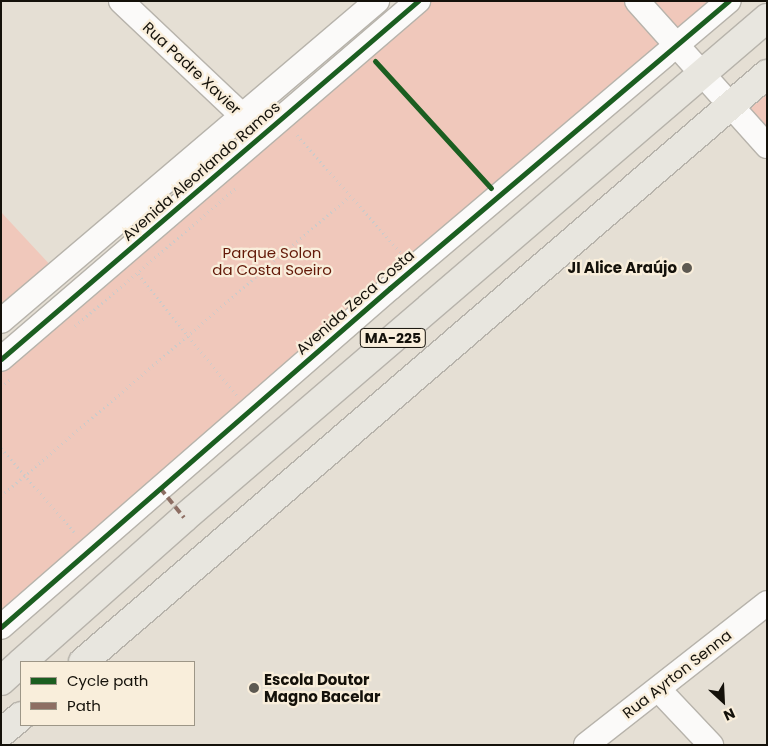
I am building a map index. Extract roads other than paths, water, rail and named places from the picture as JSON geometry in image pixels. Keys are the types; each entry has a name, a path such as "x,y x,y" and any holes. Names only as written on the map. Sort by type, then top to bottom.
{"main road":[{"name":"MA-225","path":"24,661 184,518 767,18"},
{"name":"MA-225","path":"84,661 767,74"},
{"path":"184,518 210,552"},
{"name":"MA-225","path":"1,681 20,665"},
{"path":"1,733 20,717"}],"street":[{"name":"Rua Padre Xavier","path":"121,1 263,135"},
{"name":"Avenida Aleorlando Ramos","path":"1,322 241,115 377,1"},
{"name":"Avenida Aleorlando Ramos","path":"1,359 418,1"},
{"path":"637,1 767,146"},
{"name":"Avenida Zeca Costa","path":"1,627 390,288 729,1"},
{"name":"Rua Ayrton Senna","path":"586,745 659,690 767,602"},
{"path":"659,690 711,745"}],"place":[{"name":"JI Alice Araújo","path":"687,268"},
{"name":"Escola Doutor Magno Bacelar","path":"254,688"}],"park label":[{"name":"Parque Solon da Costa Soeiro","path":"272,260"}]}
